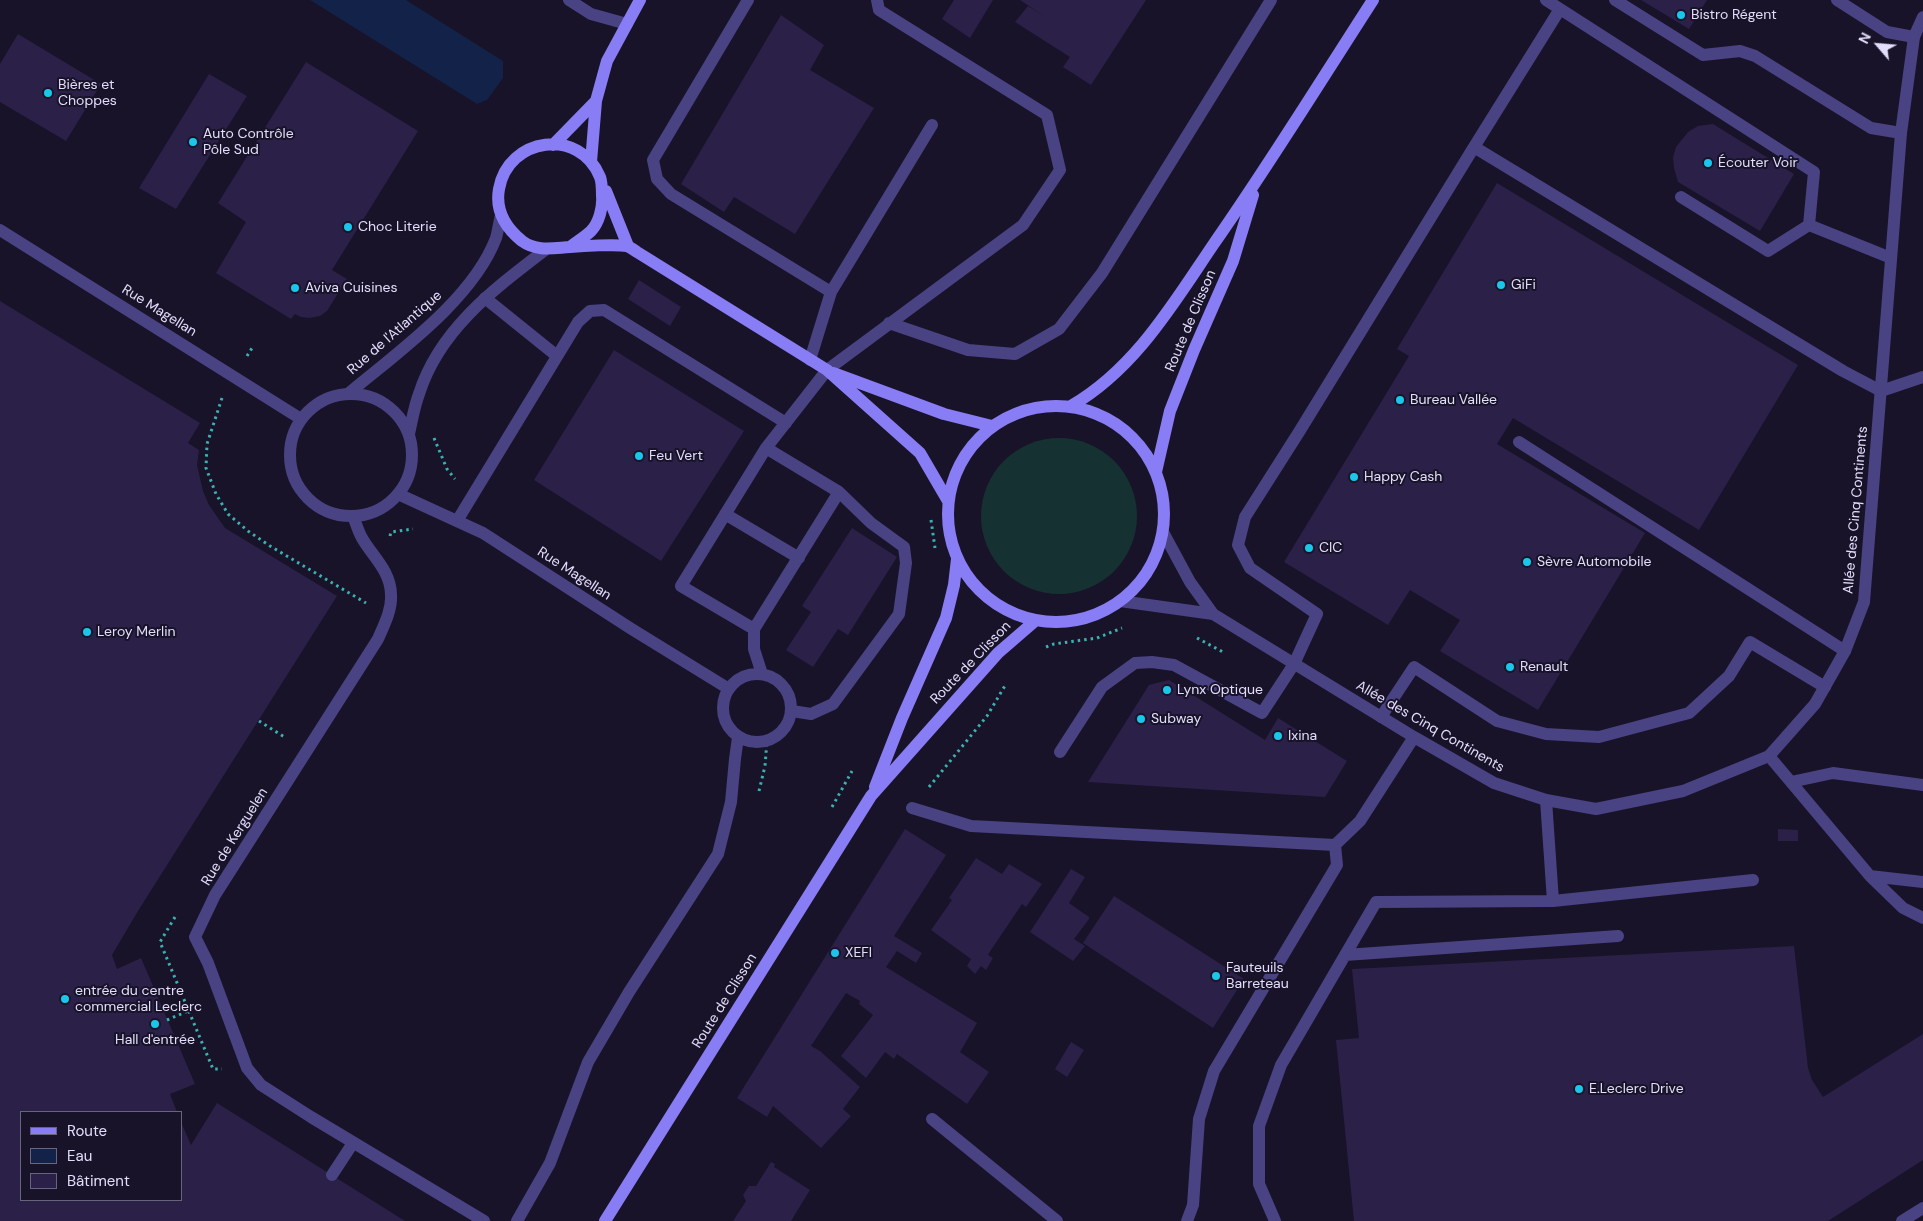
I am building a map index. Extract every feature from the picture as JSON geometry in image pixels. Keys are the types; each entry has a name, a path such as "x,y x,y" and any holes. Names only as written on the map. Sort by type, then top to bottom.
{"main road":[{"path":"591,162 596,101 607,62 640,0"},
{"name":"Route de Clisson","path":"1071,406 1090,395 1140,350 1256,183 1373,0"},
{"path":"552,145 596,101"},
{"path":"628,246 600,178 591,162 576,150 558,144 540,145 523,151 509,164 500,179 497,197 501,215 510,230 525,243 545,250 570,247 628,246 827,370 944,414 992,426"},
{"path":"570,247 592,230 603,206 600,178"},
{"name":"Route de Clisson","path":"1156,472 1170,411 1233,261 1256,183"},
{"path":"827,370 920,453 948,501"},
{"name":"Route de Clisson","path":"1043,406 1071,406 1094,412 1116,423 1140,445 1156,472 1162,492 1163,532 1155,558 1141,582 1120,601 1094,616 1065,622 1034,620 1017,616 1000,608 975,586 957,559 948,531 948,501 956,472 971,447 992,426 1016,413 1043,406"},
{"name":"Route de Clisson","path":"871,796 902,718 946,618 954,585 957,559"},
{"name":"Route de Clisson","path":"605,1221 871,796 998,653 1034,620"}],"street":[{"path":"568,0 591,14 627,24"},
{"path":"748,0 653,160 656,179 671,194 831,292"},
{"path":"754,629 681,586 766,448 827,370 1023,225 1060,170 1047,115 879,10 877,0"},
{"path":"889,323 968,350 1015,354 1059,328 1102,273 1271,0"},
{"path":"1546,0 1814,172 1809,225"},
{"path":"1615,0 1703,55 1740,51 1755,56 1871,128 1901,132"},
{"path":"1837,0 1887,32 1914,37"},
{"path":"1060,752 1102,687 1135,663 1152,662 1174,665 1262,713 1294,664 1317,614 1250,568 1238,545 1245,517 1310,416 1560,9"},
{"name":"Allée des Cinq Continents","path":"1163,532 1190,582 1213,614 1414,737 1494,783 1546,800 1596,809 1682,791 1769,756 1815,704 1825,688 1845,651 1864,602 1901,132 1914,37 1923,17"},
{"path":"810,360 831,292 932,126"},
{"path":"1474,147 1843,371 1881,391 1923,377"},
{"path":"1681,197 1768,251 1809,225"},
{"name":"Rue de l'Atlantique","path":"349,393 415,338 454,301 480,269 496,238 501,215"},
{"path":"1809,225 1891,258"},
{"name":"Rue Magellan","path":"0,230 301,419"},
{"path":"409,434 400,417 386,404 368,396 349,393 322,400 301,419 292,439 290,462 297,483 311,502 331,512 353,516 378,510 398,494 411,466 409,434 419,393 436,354 460,323 485,298 545,250"},
{"path":"485,298 557,356"},
{"path":"456,521 578,322 590,311 604,310 786,423"},
{"path":"1519,442 1845,651"},
{"path":"766,448 839,492 871,523 904,547 906,563 899,614 851,682 833,704 811,714 792,711"},
{"path":"762,674 754,649 754,629 839,492"},
{"name":"Rue Magellan","path":"398,494 483,533 630,628 729,689"},
{"path":"725,514 799,558"},
{"name":"Rue de Kerguelen","path":"353,516 362,538 387,576 391,594 389,612 378,639 216,896 194,936 208,963 248,1068 261,1085 484,1221"},
{"name":"Allée des Cinq Continents","path":"1120,601 1213,614"},
{"path":"1381,717 1414,667 1497,721 1546,734 1599,737 1689,713 1729,676 1750,642 1825,688"},
{"path":"746,675 769,675 778,680 786,689 791,699 792,711 789,722 782,732 772,739 761,742 749,742 738,737 726,722 723,711 724,699 736,680 746,675"},
{"path":"518,1221 550,1163 588,1062 629,992 718,854 731,802 734,759 738,737"},
{"path":"912,808 971,826 1335,845 1360,821 1414,737"},
{"path":"1769,756 1870,876 1903,908 1923,918"},
{"path":"1791,782 1833,773 1921,783"},
{"path":"1546,800 1553,901"},
{"path":"1187,1221 1193,1205 1199,1119 1214,1071 1337,865 1335,845"},
{"path":"1870,876 1923,882"},
{"path":"1275,1221 1259,1184 1259,1126 1281,1065 1376,902 1553,901 1753,880"},
{"path":"1345,955 1618,936"},
{"path":"932,1119 1057,1221"},
{"path":"332,1175 354,1143"},
{"path":"1902,1221 1923,1208"}],"path":[{"path":"220,402 206,444 206,468 216,494 228,514 270,546 369,605"},
{"path":"912,808 987,716 1008,681"},
{"path":"259,721 307,751"},
{"path":"167,1020 188,1012"}],"green space":[{"path":"1051,438 1067,438 1082,441 1096,447 1114,461 1128,479 1134,493 1137,516 1134,539 1128,553 1114,571 1096,585 1082,591 1067,594 1051,594 1036,591 1022,585 1004,571 994,559 984,539 981,524 981,508 984,493 990,479 1004,461 1016,451 1036,441"}],"water":[{"path":"310,0 406,0 503,61 503,78 487,100 477,104"}],"building":[{"path":"954,0 993,0 970,38 942,19"},
{"path":"1020,0 1146,0 1091,85 1063,67 1070,57 1015,22 1028,6 1044,16"},
{"name":"Bistro Régent","path":"1641,0 1707,0 1689,29"},
{"path":"781,15 824,45 810,70 874,108 795,234 734,197 724,212 681,184"},
{"name":"Bières et Choppes","path":"18,34 101,84 66,141 0,102 0,64"},
{"path":"306,62 418,131 332,270 347,279 327,311 320,316 310,318 295,314 291,319 216,273 246,222 218,203"},
{"name":"Auto Contrôle Pôle Sud","path":"209,74 247,96 176,209 139,188"},
{"path":"1713,124 1794,174 1760,231 1678,182 1673,157 1676,147 1688,132 1698,126"},
{"path":"1497,183 1798,365 1699,530 1513,418 1497,444 1645,533 1538,710 1440,651 1460,620 1410,590 1388,625 1284,562 1409,356 1397,349"},
{"path":"639,280 681,307 670,326 628,299"},
{"path":"0,301 200,423 188,443 199,450 197,465 203,491 209,505 225,528 337,596 112,955 117,969 141,958 195,1084 170,1094 177,1111 20,1111 20,1201 182,1201 182,1124 191,1145 217,1103 405,1221 0,1221"},
{"name":"Feu Vert","path":"614,350 744,431 661,561 534,480"},
{"path":"852,528 897,557 848,635 838,629 813,667 786,650 811,612 802,606"},
{"path":"1169,680 1265,740 1278,718 1347,761 1325,797 1088,782 1149,685"},
{"path":"905,829 946,855 894,936 922,953 916,963 897,951 886,967 977,1023 960,1052 989,1072 967,1104 897,1054 894,1059 885,1052 866,1078 841,1056 873,1015 859,1004 860,1001 846,993 811,1046 820,1051 860,1087 843,1109 851,1116 821,1148 773,1106 767,1117 737,1098"},
{"path":"1778,829 1798,830 1798,841 1778,841"},
{"path":"976,858 1002,874 1009,864 1042,884 1026,907 1022,904 991,950 988,955 993,958 986,970 981,966 975,974 967,966 971,959 931,930 952,900 949,898"},
{"path":"1071,869 1085,877 1069,903 1089,917 1074,939 1085,946 1073,961 1030,932"},
{"path":"1114,896 1244,979 1213,1028 1083,943"},
{"name":"E.Leclerc Drive","path":"1794,946 1808,1068 1812,1080 1823,1097 1923,1034 1923,1160 1828,1221 1354,1221 1336,1040 1359,1038 1352,969"},
{"path":"1071,1042 1084,1050 1067,1077 1055,1069"},
{"path":"771,1162 775,1164 774,1167 810,1190 791,1221 733,1221 746,1201 743,1195 749,1186 756,1186"}],"place":[{"name":"Bistro Régent","path":"1681,15"},
{"name":"Bières et Choppes","path":"48,93"},
{"name":"Auto Contrôle Pôle Sud","path":"193,142"},
{"name":"Écouter Voir","path":"1708,163"},
{"name":"Choc Literie","path":"348,227"},
{"name":"GiFi","path":"1501,285"},
{"name":"Aviva Cuisines","path":"295,288"},
{"name":"Bureau Vallée","path":"1400,400"},
{"name":"Feu Vert","path":"639,456"},
{"name":"Happy Cash","path":"1354,477"},
{"name":"CIC","path":"1309,548"},
{"name":"Sèvre Automobile","path":"1527,562"},
{"name":"Leroy Merlin","path":"87,632"},
{"name":"Renault","path":"1510,667"},
{"name":"Lynx Optique","path":"1167,690"},
{"name":"Subway","path":"1141,719"},
{"name":"Ixina","path":"1278,736"},
{"name":"XEFI","path":"835,953"},
{"name":"Fauteuils Barreteau","path":"1216,976"},
{"name":"entrée du centre commercial Leclerc","path":"65,999"},
{"name":"Hall d'entrée","path":"155,1024"},
{"name":"E.Leclerc Drive","path":"1579,1089"}]}
